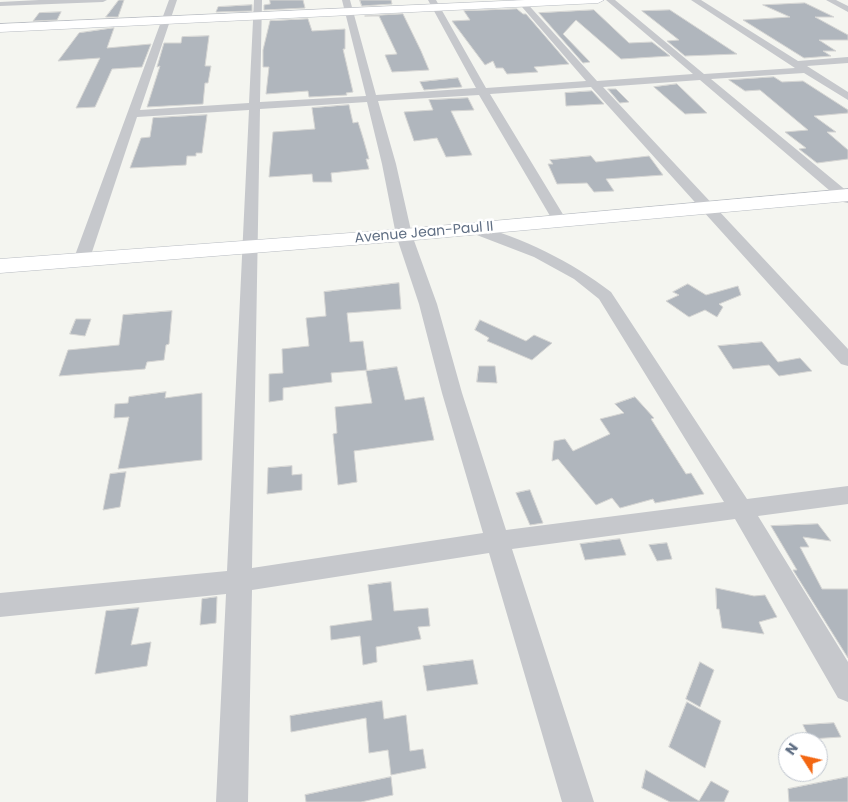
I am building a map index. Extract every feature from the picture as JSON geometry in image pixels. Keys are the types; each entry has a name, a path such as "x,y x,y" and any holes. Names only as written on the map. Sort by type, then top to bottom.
{"street":[{"path":"0,4 103,0"},
{"path":"82,258 173,0"},
{"path":"232,802 258,0"},
{"path":"0,28 258,17 347,6 598,0"},
{"path":"610,0 700,78 846,196"},
{"path":"695,0 848,97"},
{"path":"830,0 848,9"},
{"path":"522,2 848,360"},
{"path":"435,4 483,92 560,221"},
{"path":"347,6 389,164 404,235 428,304 452,393 578,802"},
{"path":"798,64 848,60"},
{"path":"133,114 808,70"},
{"name":"Avenue Jean-Paul II","path":"0,266 82,258 404,235 846,196"},
{"path":"474,229 540,254 580,276 605,296 742,510 848,688"},
{"path":"0,605 240,581 499,541 848,495"}],"building":[{"path":"119,0 124,0 118,17 106,17"},
{"path":"270,0 303,0 305,8 264,10 264,5 270,4"},
{"path":"360,0 391,0 392,4 362,6"},
{"path":"805,3 834,17 815,17 848,35 848,40 819,40 836,51 823,51 831,56 804,58 743,20 790,17 763,5"},
{"path":"252,5 252,11 216,12 218,7"},
{"path":"517,9 526,14 569,64 534,67 538,72 507,74 503,68 496,68 493,61 485,65 452,21 470,20 464,11"},
{"path":"594,10 629,43 652,42 670,56 621,59 576,20 563,34 590,62 583,63 539,13"},
{"path":"670,10 737,54 685,56 667,41 679,40 642,11"},
{"path":"61,12 57,20 33,21 39,13"},
{"path":"403,14 429,70 392,72 385,55 397,54 379,16 365,16"},
{"path":"308,19 312,31 345,29 345,49 343,49 353,92 346,93 347,95 309,97 308,91 266,94 269,67 263,67 263,50 270,21"},
{"path":"114,28 107,48 151,44 142,67 112,69 95,107 76,108 100,58 58,61 79,33"},
{"path":"209,36 205,66 211,66 208,83 205,83 203,104 147,107 160,66 157,67 164,43 181,43 182,37"},
{"path":"774,77 782,82 803,81 848,110 848,113 814,116 836,132 827,132 848,150 848,159 817,163 799,149 806,148 785,132 808,130 760,90 745,91 729,80"},
{"path":"458,78 462,87 424,90 420,82"},
{"path":"677,84 707,113 685,114 654,87"},
{"path":"608,89 616,89 629,102 620,103"},
{"path":"592,91 604,104 566,106 565,93"},
{"path":"468,98 474,110 451,111 472,155 446,157 437,138 414,141 404,112 433,110 429,100"},
{"path":"349,105 353,123 358,122 369,159 366,159 369,169 331,173 332,182 313,182 312,174 269,177 273,132 315,129 312,108"},
{"path":"207,115 202,153 196,153 196,156 187,156 186,165 130,168 141,138 150,137 153,118"},
{"path":"591,156 596,162 649,156 663,175 606,179 614,191 594,192 587,183 557,184 548,164 553,164 550,160"},
{"path":"399,283 401,309 347,313 350,342 363,341 367,370 331,373 332,382 283,388 283,400 269,402 269,374 283,373 282,349 309,346 306,318 326,316 324,292"},
{"path":"688,284 706,295 738,286 741,295 719,304 723,307 717,317 705,310 689,317 666,301 679,295 673,292"},
{"path":"172,311 169,344 166,345 164,360 147,362 145,369 59,376 68,350 119,345 123,315"},
{"path":"76,319 91,319 85,336 70,334"},
{"path":"480,320 526,341 534,335 552,343 532,360 487,341 489,338 475,330"},
{"path":"762,342 778,362 800,358 812,371 779,376 769,365 733,369 718,346"},
{"path":"479,366 495,366 497,383 477,382"},
{"path":"397,367 405,400 424,397 434,440 354,451 357,482 338,485 333,434 337,433 335,407 372,403 366,371"},
{"path":"166,392 165,398 202,393 202,460 118,469 129,417 114,418 115,404 128,403 129,397"},
{"path":"635,397 654,418 651,419 686,474 691,473 704,494 655,503 653,499 620,508 612,498 596,505 558,459 552,461 554,441 565,439 573,451 610,434 600,419 624,413 615,404"},
{"path":"292,466 292,475 302,474 302,490 267,494 268,468"},
{"path":"126,472 120,507 103,510 110,474"},
{"path":"530,490 543,523 530,525 516,493"},
{"path":"818,524 831,541 803,537 809,547 800,547 822,589 848,589 848,658 793,570 797,570 771,526"},
{"path":"620,539 626,555 585,560 580,544"},
{"path":"667,543 672,559 657,561 649,545"},
{"path":"391,582 394,611 428,608 430,626 418,627 421,639 376,647 377,662 363,665 360,636 331,640 330,626 372,620 368,585"},
{"path":"716,588 754,596 765,595 777,617 759,622 764,634 722,628 719,609 717,609"},
{"path":"217,597 216,623 200,625 202,599"},
{"path":"139,608 131,645 151,642 147,666 95,674 106,611"},
{"path":"473,660 478,684 427,691 423,666"},
{"path":"700,662 714,670 700,707 686,699"},
{"path":"382,701 384,719 406,715 410,751 423,749 426,768 391,775 388,750 369,753 366,718 291,732 290,716"},
{"path":"687,702 721,721 705,768 669,747"},
{"path":"834,723 841,737 828,738 828,732 806,732 803,725"},
{"path":"646,770 699,801 711,781 729,791 724,802 670,802 642,788"},
{"path":"391,777 393,795 361,802 306,802 305,795"},
{"path":"848,777 848,802 789,802 788,789"}]}
